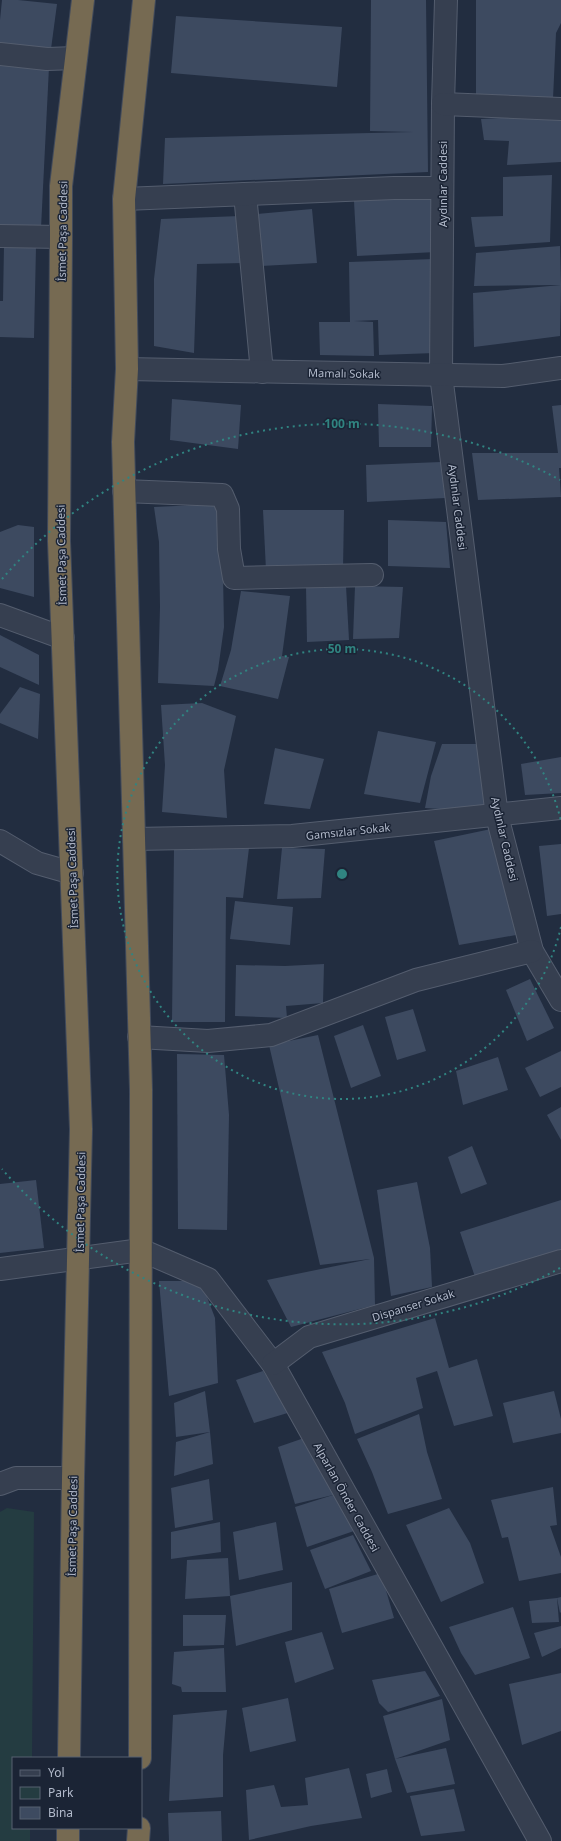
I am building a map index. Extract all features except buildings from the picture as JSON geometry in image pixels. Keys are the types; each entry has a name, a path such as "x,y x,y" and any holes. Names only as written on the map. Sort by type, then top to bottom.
{"highway":[{"name":"İsmet Paşa Caddesi","path":"69,1757 73,1478 81,1129 60,541 61,186 83,0"},
{"path":"140,1757 141,1090 123,442 127,369 124,200 144,0"},
{"path":"68,1829 68,1841"},
{"path":"138,1841 139,1829"}],"street":[{"name":"Aydınlar Caddesi","path":"446,0 443,104 441,375 497,816 532,951 561,1000"},
{"path":"0,54 47,60 76,58"},
{"path":"443,104 561,109"},
{"path":"124,200 394,188 442,188"},
{"path":"245,194 262,372"},
{"path":"0,236 61,237"},
{"name":"Mamalı Sokak","path":"127,369 503,376 561,368"},
{"path":"124,491 222,495 228,509 229,549 234,578 372,575"},
{"path":"0,615 63,638"},
{"name":"Gamsızlar Sokak","path":"134,839 292,836 497,816 561,808"},
{"path":"0,841 37,864 72,873"},
{"path":"139,1037 208,1041 270,1035 416,980 532,951"},
{"name":"Alparlan Önder Caddesi","path":"0,1268 141,1250 208,1279 273,1364 540,1841"},
{"name":"Dispanser Sokak","path":"273,1364 309,1337 561,1261"},
{"path":"0,1484 16,1478 73,1478"}],"green space":[{"path":"7,1508 34,1512 32,1757 12,1757 12,1829 30,1829 30,1841 0,1841 0,1512"}]}
